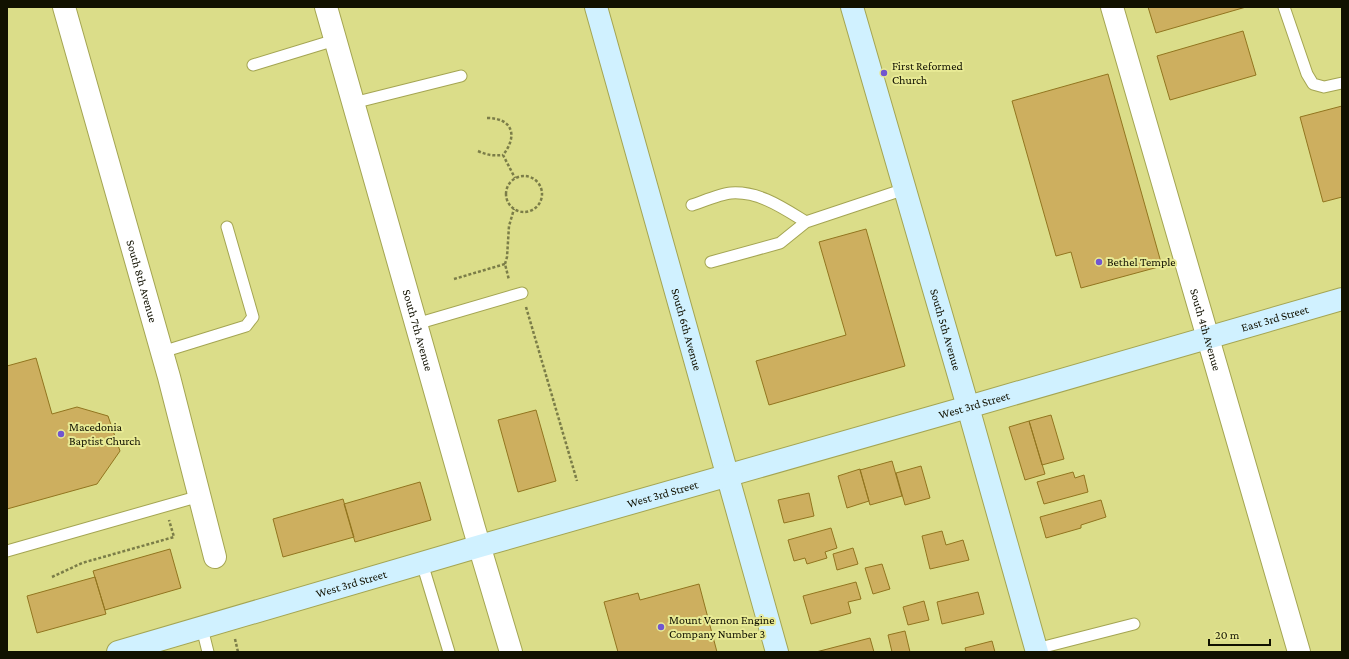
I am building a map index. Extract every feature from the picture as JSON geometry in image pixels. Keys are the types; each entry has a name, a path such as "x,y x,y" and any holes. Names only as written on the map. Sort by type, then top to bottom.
{"street":[{"name":"South 8th Avenue","path":"64,7 162,352 215,557"},
{"name":"South 7th Avenue","path":"326,7 511,652"},
{"name":"South 6th Avenue","path":"596,7 776,652"},
{"name":"South 5th Avenue","path":"852,7 968,408 1036,651"},
{"name":"South 4th Avenue","path":"1112,7 1299,652"},
{"name":"East 3rd Street","path":"1207,338 1342,299"},
{"name":"West 3rd Street","path":"118,652 480,546 968,408 1207,338"}],"lane":[{"path":"1284,7 1307,74 1314,84 1324,87 1342,83"},
{"path":"253,65 335,40"},
{"path":"353,103 461,76"},
{"path":"711,262 780,243 806,222 905,189"},
{"path":"692,205 730,193 752,194 770,201 806,222"},
{"path":"162,352 246,326 253,317 227,227"},
{"path":"416,324 518,294"},
{"path":"7,551 200,496"},
{"path":"422,563 449,652"},
{"path":"1036,651 1134,624"},
{"path":"202,628 208,652"}],"path":[{"path":"478,151 494,156 503,155 509,148 512,139 510,127 504,120 487,118"},
{"path":"503,155 515,178"},
{"path":"524,175 530,176 536,179 543,189 541,202 538,207 532,211 520,212 510,206 506,194 509,183 515,178 524,175"},
{"path":"514,209 508,226 507,257 505,264 518,294 577,481"},
{"path":"454,278 505,264"},
{"path":"52,577 82,563 174,537 166,506"}],"building":[{"path":"1148,7 1246,7 1156,33"},
{"path":"1243,31 1256,75 1170,100 1157,56"},
{"path":"1108,74 1162,266 1081,288 1071,252 1056,256 1012,101"},
{"path":"1342,106 1342,197 1323,202 1300,117"},
{"path":"866,229 905,366 769,405 756,361 846,335 819,242"},
{"name":"Macedonia Baptist Church","path":"36,358 52,414 77,407 108,416 120,451 97,484 7,509 7,366"},
{"path":"536,410 556,481 518,492 498,420"},
{"path":"1051,415 1064,459 1042,465 1029,421"},
{"path":"1029,421 1045,474 1025,480 1009,427"},
{"path":"892,461 902,496 870,505 860,470"},
{"path":"921,466 930,498 905,505 896,473"},
{"path":"860,469 869,501 847,508 838,476"},
{"path":"1073,472 1075,478 1084,475 1088,492 1044,504 1037,482"},
{"path":"420,482 431,520 355,542 344,504"},
{"path":"809,493 814,516 784,523 778,500"},
{"path":"343,499 354,537 283,557 273,519"},
{"path":"1101,500 1106,517 1081,525 1081,528 1046,538 1040,517"},
{"path":"831,528 837,548 825,552 827,558 807,564 805,558 794,561 788,540"},
{"path":"942,531 946,545 963,540 969,560 930,569 922,536"},
{"path":"853,548 858,564 837,570 833,554"},
{"path":"170,549 181,588 105,610 93,571"},
{"path":"882,564 890,589 873,594 865,568"},
{"path":"95,577 106,614 37,633 27,596"},
{"path":"856,582 861,599 848,602 851,613 811,624 803,596"},
{"name":"Mount Vernon Engine Company Number 3","path":"699,584 717,652 618,652 604,602 638,593 640,600"},
{"path":"978,592 984,614 942,624 937,602"},
{"path":"924,601 929,620 908,625 903,607"},
{"path":"905,631 910,652 892,652 888,635"},
{"path":"870,638 874,652 816,652"},
{"path":"992,641 995,652 966,652 965,648"}],"place":[{"name":"First Reformed Church","path":"884,73"},
{"name":"Bethel Temple","path":"1099,262"},
{"name":"Macedonia Baptist Church","path":"61,434"},
{"name":"Mount Vernon Engine Company Number 3","path":"661,627"}]}
